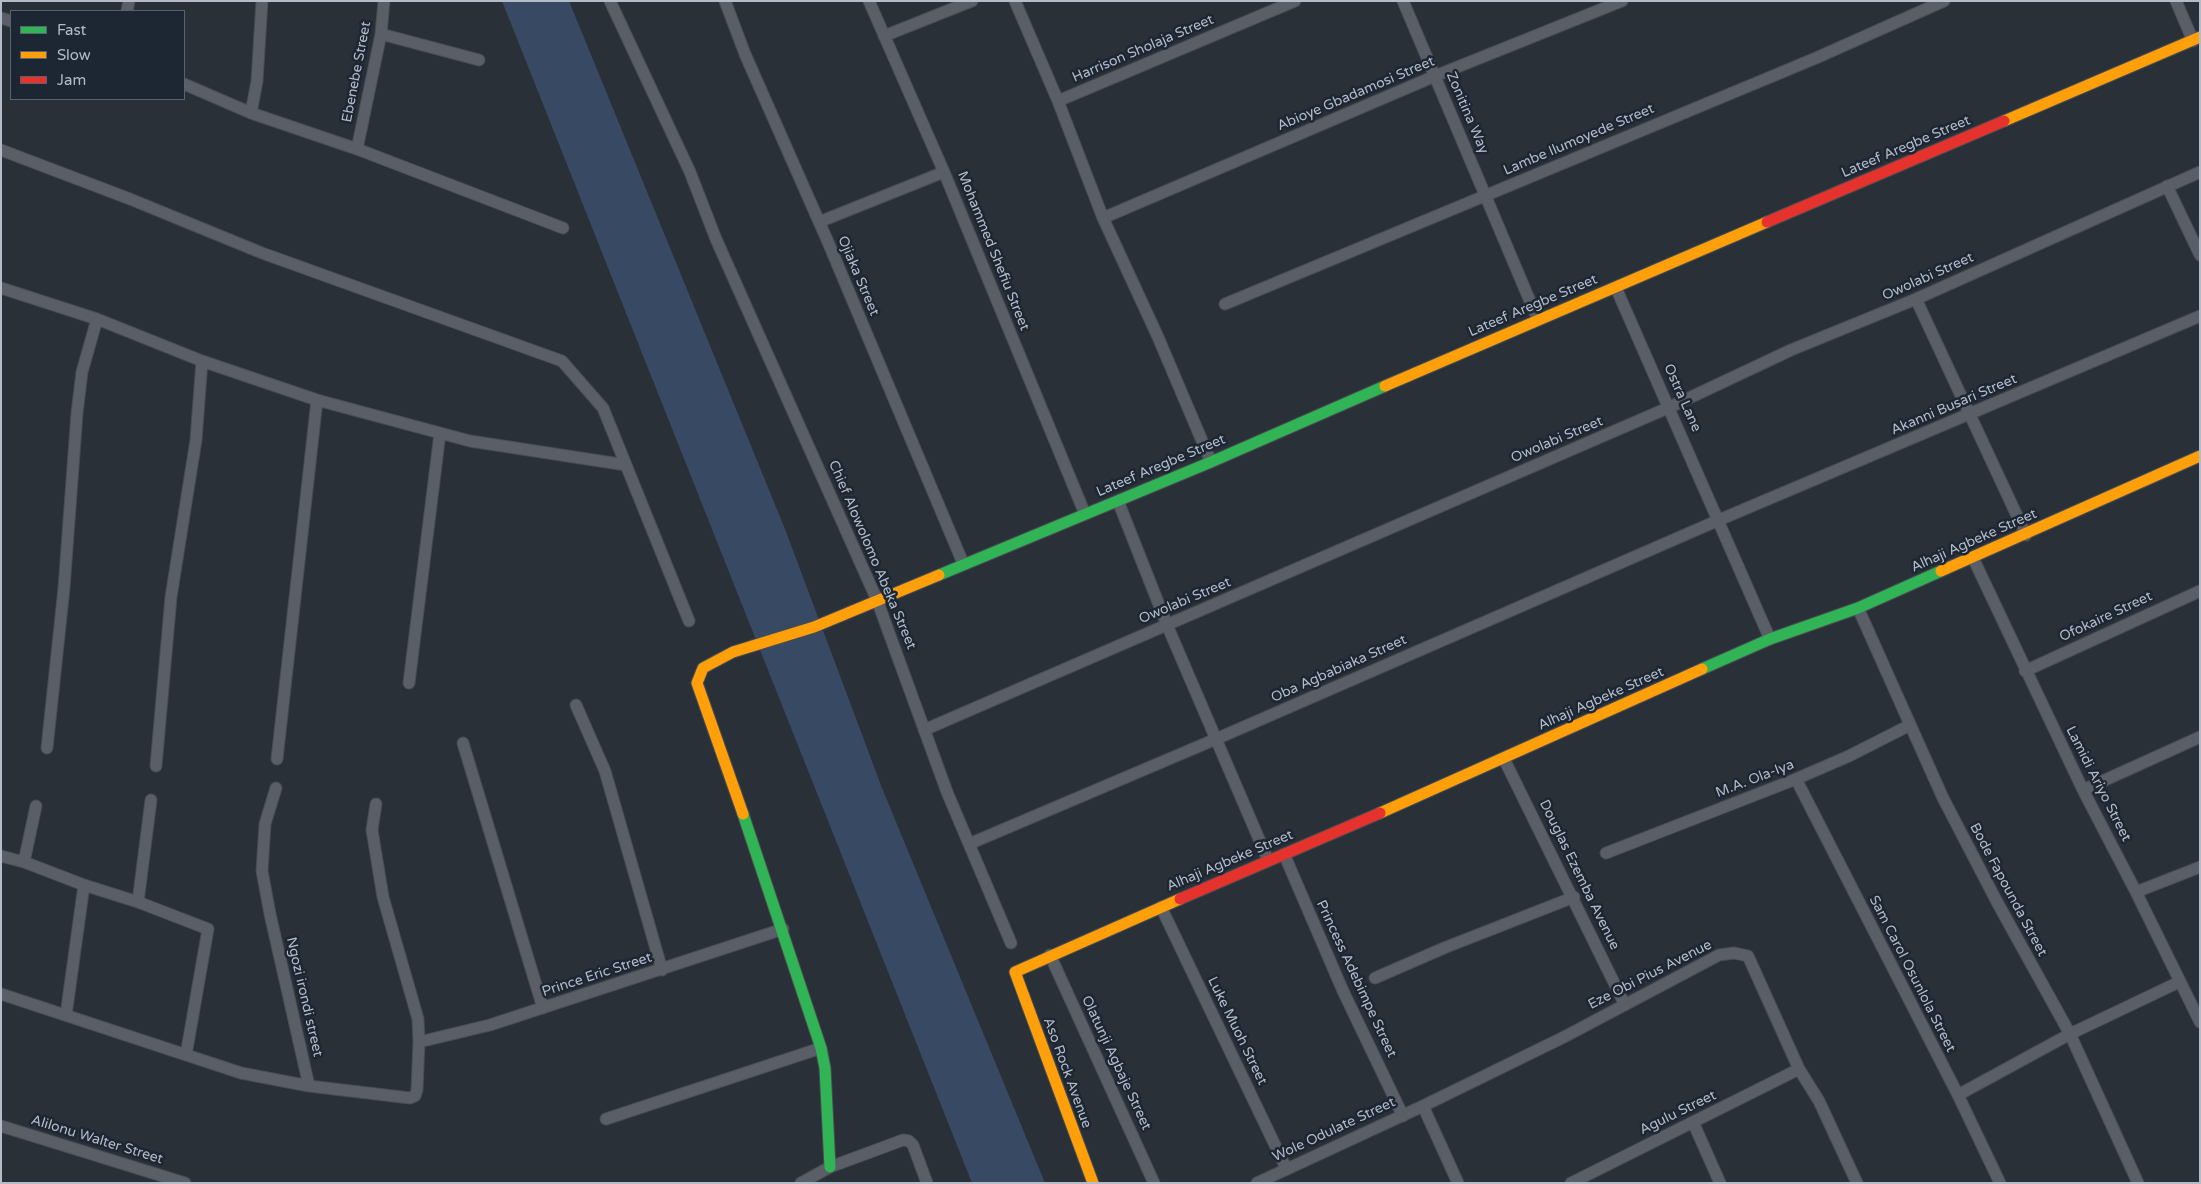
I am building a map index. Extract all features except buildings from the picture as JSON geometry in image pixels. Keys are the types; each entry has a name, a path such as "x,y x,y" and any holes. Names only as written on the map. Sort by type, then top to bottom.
{"street":[{"path":"251,112 257,81 262,1"},
{"name":"Ebenebe Street","path":"357,149 381,34 384,1"},
{"name":"Chief Alowolomo Abeka Street","path":"610,1 690,172 716,239 878,600 901,659 924,730 1011,943"},
{"name":"Ojiaka Street","path":"725,1 745,54 819,222 963,564"},
{"name":"Mohammed Shefiu Street","path":"869,1 944,172 1085,514"},
{"path":"884,36 972,1"},
{"path":"1014,1 1058,101 1103,218 1158,337 1211,462"},
{"name":"Harrison Sholaja Street","path":"1058,101 1295,1"},
{"name":"Zonitina Way","path":"1403,1 1538,320"},
{"name":"Abioye Gbadamosi Street","path":"1103,218 1436,76 1622,1"},
{"name":"Lambe Ilumoyede Street","path":"1226,304 1816,58 1944,1"},
{"path":"2176,1 2196,39"},
{"path":"381,34 480,60"},
{"name":"Lateef Aregbe Street","path":"830,1167 825,1068 821,1048 783,929 697,683 703,668 733,652 814,627 1211,462 2196,39"},
{"path":"185,84 251,112 357,149 563,228"},
{"path":"1,150 130,199 262,253 562,361 603,408 689,621"},
{"path":"819,222 944,172"},
{"name":"Owolabi Street","path":"924,730 1670,407 1791,350 1916,299 2200,172"},
{"path":"2167,186 2200,256"},
{"path":"1,288 97,319 202,360 317,400 470,441 626,465"},
{"name":"Ostra Lane","path":"1616,288 1670,407 1770,639"},
{"path":"1916,299 2026,535"},
{"name":"Akanni Busari Street","path":"1719,520 2200,316"},
{"path":"47,748 64,588 77,413 82,372 97,319"},
{"path":"156,766 171,597 196,440 202,360"},
{"path":"277,759 317,400"},
{"path":"409,683 440,433"},
{"name":"Alhaji Agbeke Street","path":"1015,972 1268,860 1504,759 1770,639 1858,608 2026,535 2200,456"},
{"path":"1118,501 1167,625 1268,860"},
{"name":"Oba Agbabiaka Street","path":"969,844 1216,739 1719,520"},
{"name":"Lamidi Ariyo Street","path":"1973,558 2083,790 2200,1022"},
{"name":"Ofokaire Street","path":"2025,671 2200,591"},
{"name":"Bode Fapounda Street","path":"1858,608 1943,798 2070,1034 2138,1183"},
{"path":"576,705 605,771 662,970"},
{"name":"M.A. Ola-Iya","path":"1606,853 1796,779 1849,756 1910,725"},
{"path":"2083,790 2200,737"},
{"path":"463,743 542,1008"},
{"name":"Douglas Ezemba Avenue","path":"1504,759 1574,897 1625,1005"},
{"name":"Sam Carol Osunlola Street","path":"1796,779 1958,1095 2000,1183"},
{"name":"Ngozi irondi street","path":"276,788 265,824 262,871 309,1086"},
{"path":"138,902 151,800"},
{"path":"1,994 241,1073 309,1086 410,1098 415,1096 417,1090 419,1042 418,1019 383,897 372,830 376,804"},
{"path":"24,862 36,806"},
{"name":"Princess Adebimpe Street","path":"1284,854 1343,991 1403,1116"},
{"path":"1,856 24,862 84,885 138,902 208,929 186,1055"},
{"path":"2136,892 2200,866"},
{"path":"66,1015 84,885"},
{"path":"1375,978 1444,948 1574,897"},
{"name":"Luke Muoh Street","path":"1162,907 1286,1168"},
{"name":"Prince Eric Street","path":"419,1042 490,1025 783,929"},
{"name":"Eze Obi Pius Avenue","path":"1423,1106 1625,1005 1719,955 1734,953 1748,956 1798,1069 1819,1101 1857,1183"},
{"name":"Olatunji Agbaje Street","path":"1050,955 1154,1183"},
{"name":"Aso Rock Avenue","path":"1015,972 1093,1183"},
{"path":"1958,1095 2070,1034 2180,982"},
{"path":"606,1119 821,1048"},
{"name":"Agulu Street","path":"1571,1183 1798,1069"},
{"path":"1423,1106 1458,1183"},
{"name":"Wole Odulate Street","path":"1257,1183 1423,1106"},
{"path":"1693,1122 1720,1183"},
{"name":"Alilonu Walter Street","path":"1,1126 185,1183"},
{"path":"801,1183 830,1167 902,1140 909,1141 913,1145 927,1183"}],"water":[{"path":"502,1 569,1 785,529 882,788 1045,1183 972,1183"}],"traffic: fast":[{"path":"939,575 1211,462 1385,386"},
{"path":"1702,669 1770,639 1858,608 1941,571"},
{"path":"743,814 821,1048 825,1068 830,1167"}],"traffic: slow":[{"path":"2004,121 2200,37"},
{"path":"1385,386 1767,222"},
{"path":"1941,571 2200,456"},
{"path":"743,814 697,683 703,668 733,652 814,627 939,575"},
{"path":"1380,813 1702,669"},
{"path":"1093,1183 1015,972 1180,899"}],"traffic: jam":[{"path":"1767,222 2004,121"},
{"path":"1180,899 1380,813"}]}
